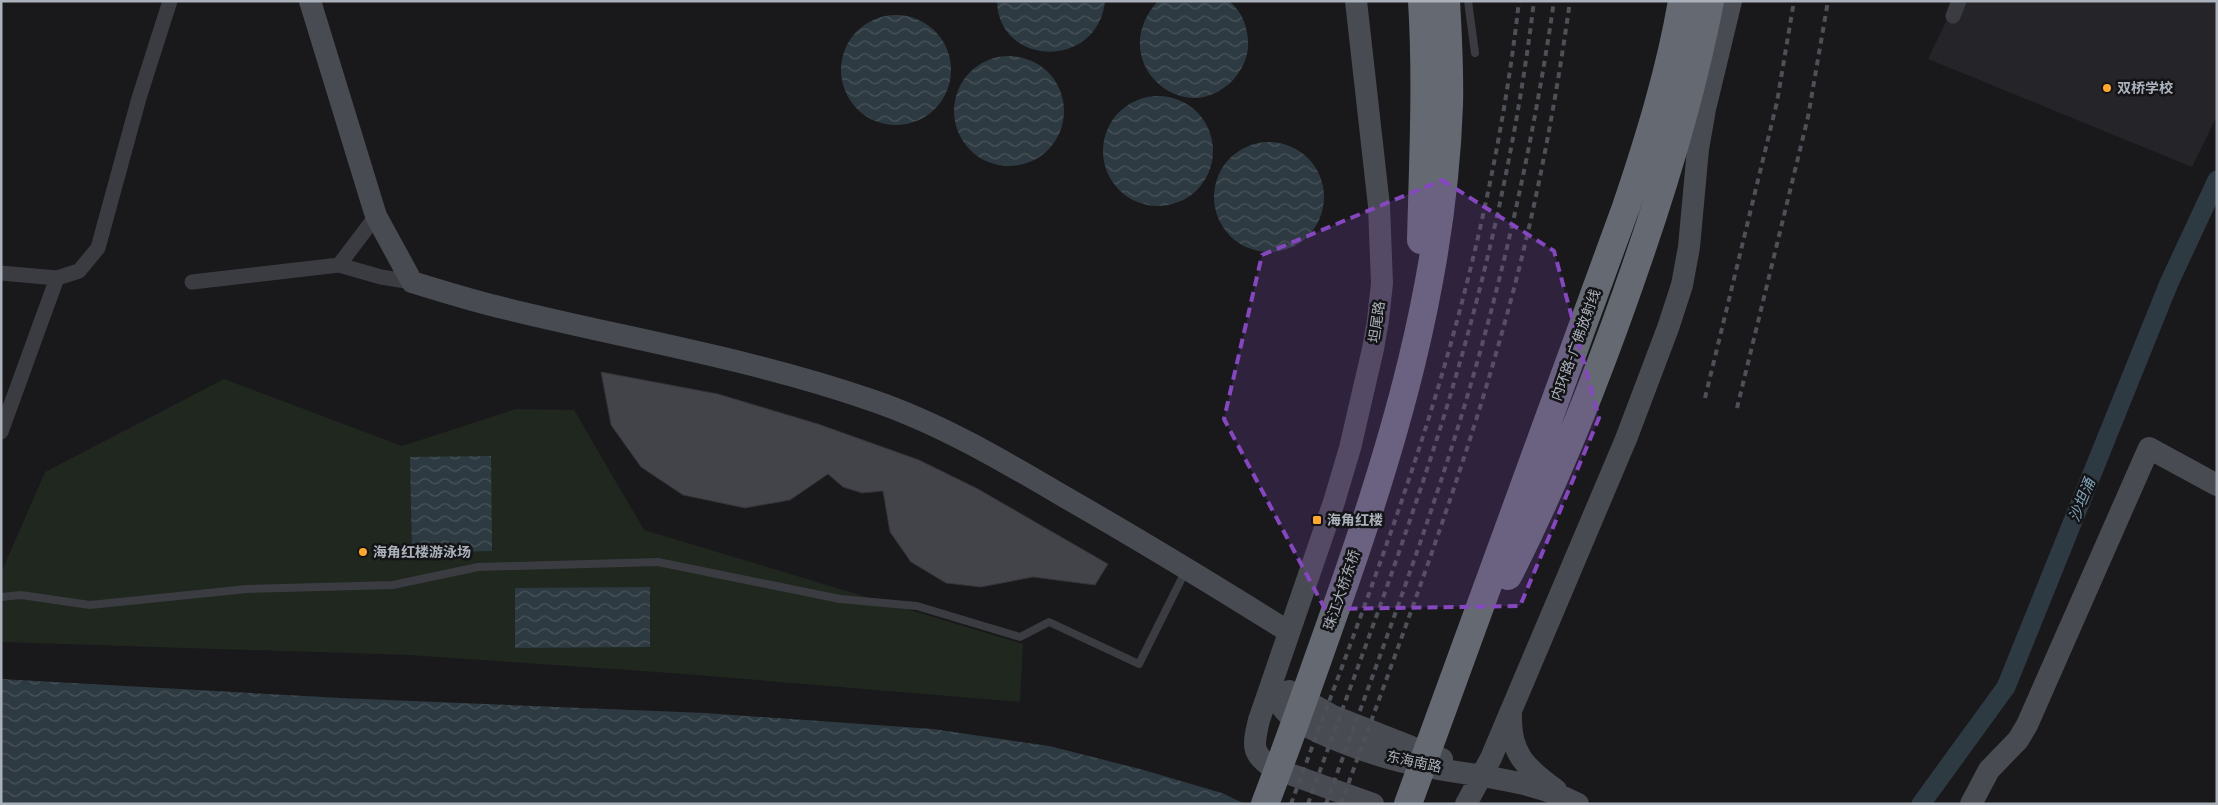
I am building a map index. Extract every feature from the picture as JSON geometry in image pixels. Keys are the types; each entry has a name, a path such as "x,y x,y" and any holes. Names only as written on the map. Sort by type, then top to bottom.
{"highway":[{"path":"1417,344 1425,124 1425,62 1422,1"},
{"path":"1417,344 1436,239 1445,162 1449,105 1446,1"},
{"name":"内环路-广佛放射线","path":"1453,684 1626,206 1656,114 1682,1"},
{"path":"1408,804 1453,684 1538,516 1576,428 1619,315 1665,177 1695,69 1710,1"},
{"name":"珠江大桥东桥","path":"1265,804 1362,536 1396,423 1417,344"}],"street":[{"path":"1,273 56,278 80,271 98,248 139,98 170,1"},
{"path":"310,1 376,216 412,282"},
{"name":"坦尾路","path":"1289,632 1350,448 1374,349 1380,302 1382,244 1380,206 1356,1"},
{"path":"1466,804 1483,775 1512,709 1626,439 1671,320 1682,285 1689,247 1698,149 1705,109 1731,1"},
{"path":"1953,16 1959,1"},
{"path":"339,265 376,216"},
{"path":"192,282 339,265 381,277 412,282 498,307 725,357 801,377 873,400 941,429 998,458 1187,568 1289,632 1256,735 1256,754 1263,762 1274,768 1373,804"},
{"path":"1,432 56,278"},
{"path":"1971,804 1989,770 2018,740 2027,725 2149,448 2217,486"},
{"path":"1273,679 1287,690 1316,707 1483,775 1546,791 1573,801"},
{"path":"1512,709 1513,742 1518,753 1527,766 1573,801"}],"lane":[{"path":"1468,1 1475,53"},
{"path":"1,597 21,595 90,605 247,589 393,585 478,567 658,562 840,599 917,606 1020,637 1049,622 1139,664 1187,568"}],"highlighted area":[{"path":"1442,180 1554,251 1599,418 1520,606 1325,609 1224,419 1262,255"}],"shaded area":[{"name":"双桥学校","path":"1956,1 2217,1 2217,116 2192,167 1928,59"},
{"name":"海角红楼游泳场","path":"224,379 402,446 516,409 574,410 644,530 1023,644 1020,702 685,674 409,655 1,642 1,573 45,472"}],"water":[{"path":"997,1 1105,1 1098,24 1085,39 1068,49 1049,52 1030,48 1013,39 1002,23"},
{"path":"1158,1 1229,1 1234,6 1244,23 1248,36 1248,49 1243,66 1233,80 1213,94 1193,98 1173,93 1156,82 1145,66 1140,46 1144,23"},
{"path":"896,15 907,16 917,20 935,31 946,49 950,59 950,81 946,91 935,109 917,120 907,124 896,125 885,124 875,120 857,109 846,91 842,81 841,70 842,59 846,49 857,31 875,20 885,16"},
{"path":"1009,56 1020,57 1030,61 1048,72 1059,90 1063,100 1063,122 1059,132 1048,150 1030,161 1020,165 1009,166 998,165 988,161 970,150 959,132 955,122 954,111 955,100 959,90 970,72 988,61 998,57"},
{"path":"1158,96 1169,97 1179,101 1197,112 1208,130 1212,140 1212,162 1208,172 1197,190 1179,201 1169,205 1158,206 1147,205 1137,201 1119,190 1108,172 1104,162 1103,151 1104,140 1108,130 1119,112 1137,101 1147,97"},
{"path":"1269,142 1290,147 1308,158 1319,176 1324,197 1319,218 1308,236 1290,247 1269,252 1248,247 1230,236 1219,218 1214,197 1219,176 1230,158 1248,147"},
{"path":"491,456 492,551 412,553 410,457"},
{"path":"650,587 650,647 515,648 515,588"},
{"path":"1,679 340,698 705,713 933,729 1049,746 1140,769 1222,793 1245,804 1,804"}],"building":[{"path":"601,372 718,394 818,424 919,460 978,489 1108,564 1095,585 1033,577 981,587 946,583 911,562 890,532 883,491 862,493 843,487 828,474 790,500 745,508 683,495 641,467 611,425"}],"waterway":[{"name":"沙坦涌","path":"1921,804 2006,687 2169,283 2217,180"}],"railway":[{"path":"1291,804 1409,480 1456,326 1479,234 1498,142 1519,1"},
{"path":"1308,804 1413,511 1434,449 1471,323 1502,195 1525,66 1534,1"},
{"path":"1326,804 1427,522 1474,375 1502,269 1526,162 1554,1"},
{"path":"1341,804 1449,502 1506,318 1526,240 1543,161 1570,1"},
{"path":"1705,398 1777,102 1794,1"},
{"path":"1737,408 1808,117 1828,1"}],"place":[{"name":"双桥学校","path":"2107,88"},
{"name":"海角红楼","path":"1317,520"},
{"name":"海角红楼游泳场","path":"363,552"}]}
